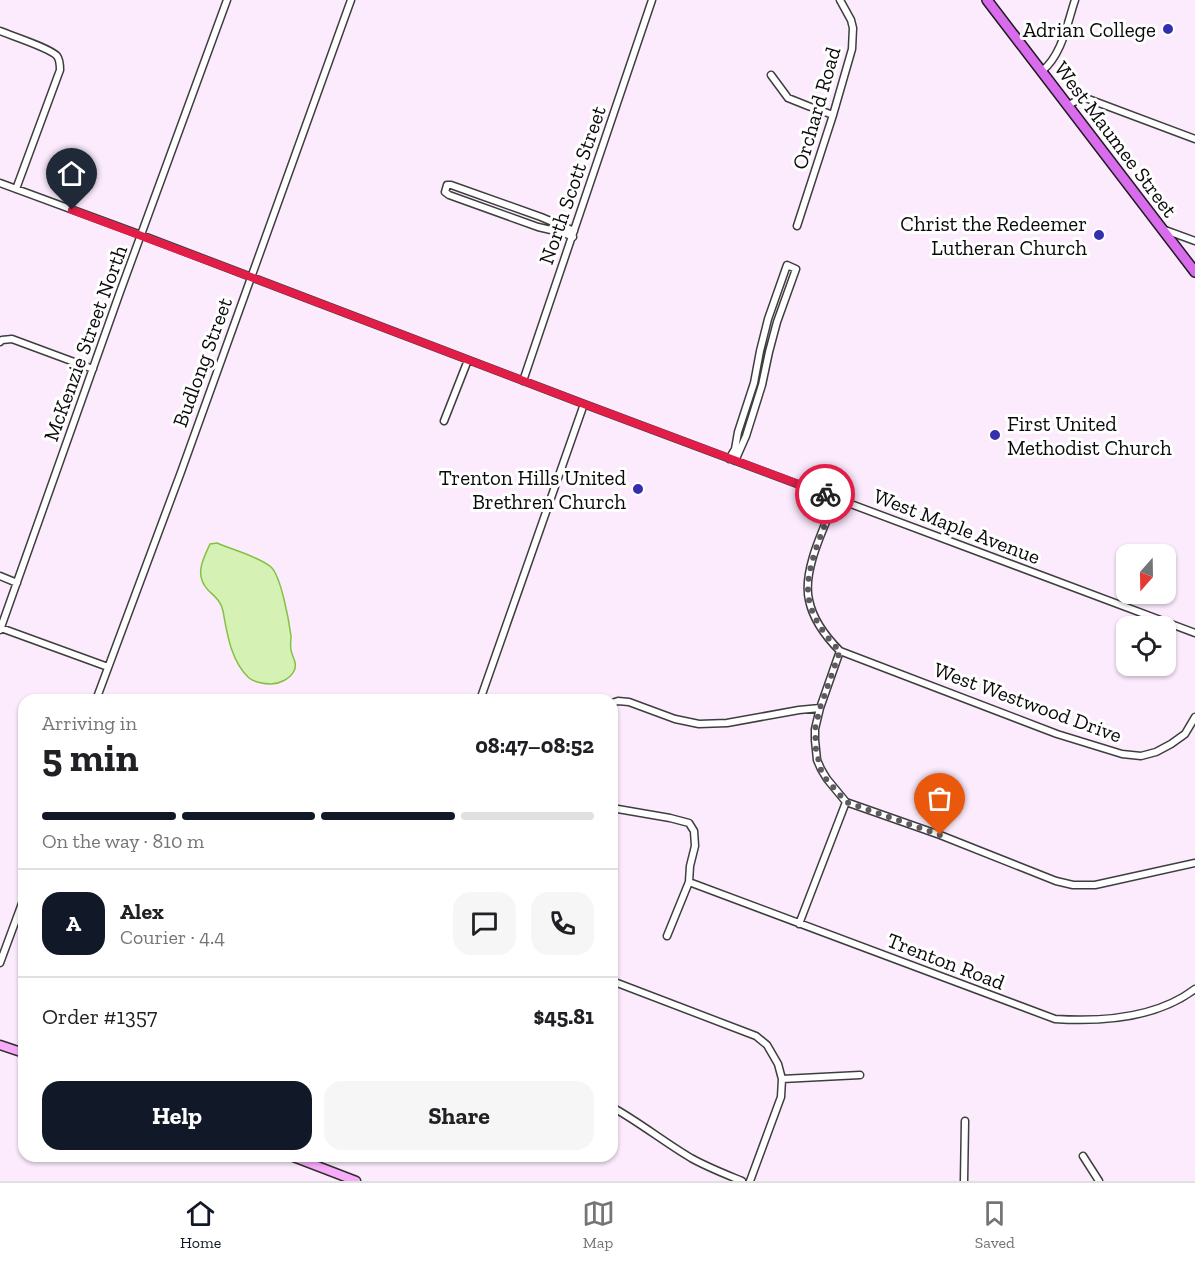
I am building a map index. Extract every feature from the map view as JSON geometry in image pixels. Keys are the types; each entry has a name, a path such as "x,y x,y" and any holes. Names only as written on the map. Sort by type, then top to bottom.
{"main road":[{"name":"West Maumee Street","path":"987,0 1195,272"}],"street":[{"name":"McKenzie Street North","path":"0,629 227,0"},
{"name":"Budlong Street","path":"98,694 351,0"},
{"name":"North Scott Street","path":"523,381 652,0"},
{"name":"Orchard Road","path":"797,226 852,50 852,20 840,0"},
{"path":"1042,71 1059,50 1075,0"},
{"path":"0,31 57,55 60,63 60,70 16,189"},
{"path":"771,75 788,98 833,115"},
{"path":"1067,106 1083,97 1195,139"},
{"name":"West Maple Avenue","path":"0,183 1195,633"},
{"path":"447,185 541,217 573,234 538,227 449,195 445,192 447,185"},
{"path":"494,211 497,201"},
{"path":"1162,229 1195,241"},
{"path":"787,265 796,269 777,322 762,386 746,436 732,460 738,432 754,383 768,319 787,265"},
{"path":"768,319 777,322"},
{"path":"0,342 12,339 93,369"},
{"path":"444,421 468,360"},
{"path":"754,383 762,386"},
{"path":"482,694 584,404"},
{"path":"836,498 810,567 808,587 813,614 829,640 840,651 815,729 817,760 826,779 846,802 1072,885 1095,885 1195,863"},
{"path":"0,576 17,584"},
{"path":"0,629 108,667"},
{"name":"West Westwood Drive","path":"840,651 1057,734 1122,754 1141,756 1156,752 1185,734 1195,717"},
{"path":"618,701 629,702 675,719 699,724 727,723 820,708"},
{"path":"799,924 846,802"},
{"path":"618,809 689,823 694,831 695,846 688,882 667,936"},
{"name":"Trenton Road","path":"688,882 1055,1019 1078,1021 1141,1013 1174,1002 1195,989"},
{"path":"0,963 18,914"},
{"path":"618,983 756,1035 767,1045 778,1064 782,1079 781,1097 750,1181"},
{"path":"0,1045 18,1051"},
{"path":"782,1079 860,1075"},
{"path":"618,1111 691,1158 742,1181"},
{"path":"964,1181 965,1121"},
{"path":"1083,1156 1099,1181"},
{"path":"317,1162 356,1181"}],"shaded area":[{"path":"217,543 259,560 275,572 286,610 295,665 292,674 284,680 271,684 256,682 249,678 238,664 231,647 221,604 201,579 201,567 205,555 210,544"}],"way so far":[{"path":"825,494 836,498 810,567 809,601 821,628 840,651 815,729 817,760 826,779 846,802 940,835"}],"place":[{"name":"Adrian College","path":"1168,29"},
{"name":"Christ the Redeemer Lutheran Church","path":"1099,235"},
{"name":"First United Methodist Church","path":"995,435"},
{"name":"Trenton Hills United Brethren Church","path":"638,489"}],"route":[{"path":"72,210 825,494"}]}
